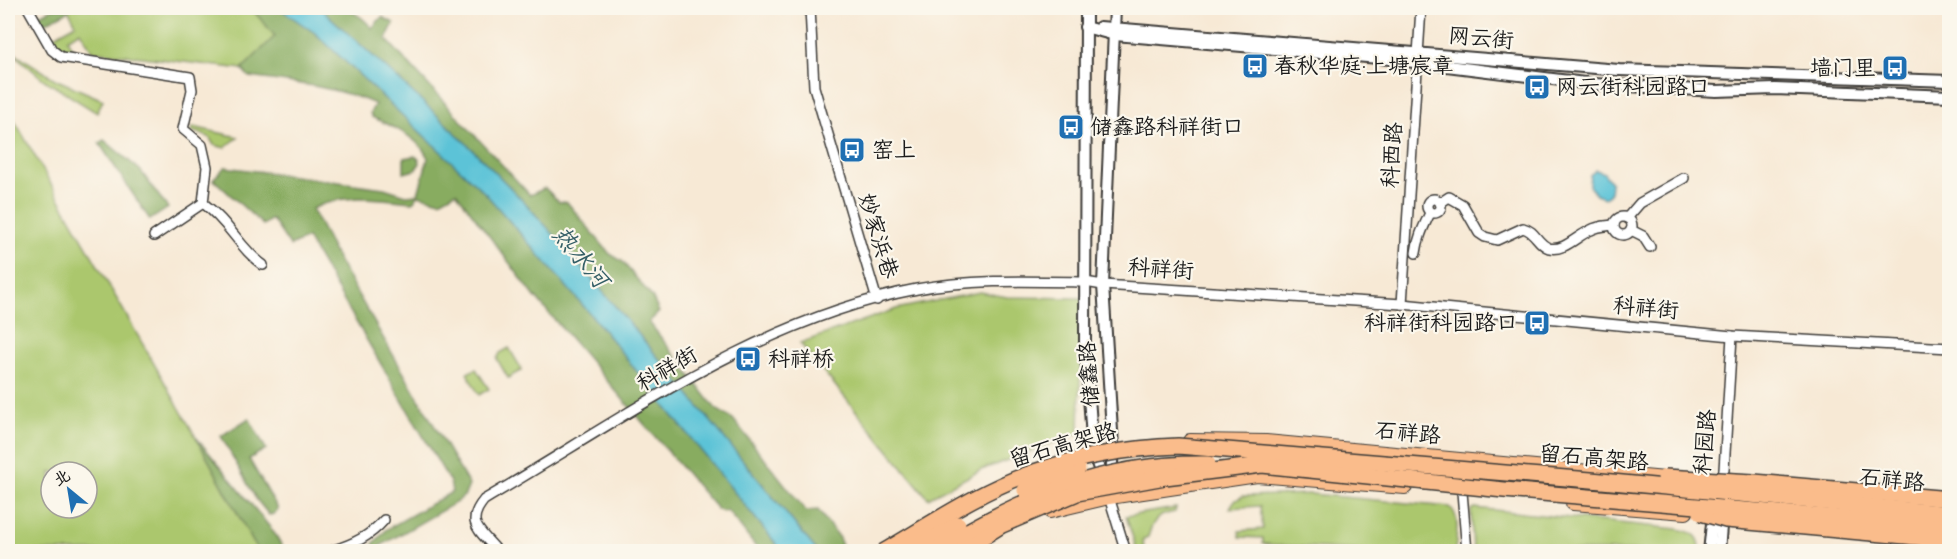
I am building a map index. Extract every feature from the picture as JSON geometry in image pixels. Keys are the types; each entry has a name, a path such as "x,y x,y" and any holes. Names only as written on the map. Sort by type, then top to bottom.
{"highway":[{"name":"留石高架路","path":"885,552 979,498 1032,473 1087,457 1139,448 1178,446 1591,480 1950,514"},
{"path":"1178,446 1294,448 1950,499"},
{"name":"留石高架路","path":"910,552 996,503 1079,468 1172,453 1235,452"},
{"name":"留石高架路","path":"932,552 981,522 1028,499 1082,479 1129,469 1180,464 1262,465 1666,503 1950,526"},
{"name":"留石高架路","path":"957,552 1002,525 1077,493 1165,477 1262,465"},
{"path":"1666,503 1726,520 1950,540"}],"main road":[{"name":"石祥路","path":"885,552 984,490 1034,467 1140,441 1266,442 1589,470 1950,507"},
{"path":"957,552 1056,508 1109,497 1257,475 1950,533"}],"street":[{"path":"28,8 52,50 61,57 190,77 192,90 183,129 202,145 207,167 203,203 154,236"},
{"name":"妙家浜巷","path":"810,8 814,87 877,300"},
{"name":"储鑫路","path":"1086,8 1085,342 1093,452 1109,497"},
{"name":"储鑫路","path":"1109,497 1113,447 1103,285 1115,8"},
{"name":"科西路","path":"1402,304 1421,8"},
{"name":"网云街","path":"1085,27 1417,57 1619,70 1950,81"},
{"name":"网云街","path":"1417,57 1593,84 1716,91 1775,89 1950,96"},
{"path":"1416,253 1418,235 1426,225 1430,213 1427,208 1429,201 1436,199 1440,203 1449,197 1459,201 1485,237 1497,240 1523,228 1534,233 1544,246 1552,249 1563,246 1590,230 1614,225 1618,219 1627,218 1640,202 1684,177"},
{"path":"203,203 220,216 252,257 263,266"},
{"path":"1627,218 1630,221 1631,230"},
{"path":"1614,225 1620,235 1631,230"},
{"path":"1631,230 1643,236 1650,247"},
{"name":"科祥街","path":"498,552 473,520 474,512 484,500 702,371 778,333 877,300 916,290 965,283 1085,282 1402,304 1732,336 1950,348"},
{"name":"科园路","path":"1709,552 1724,470 1732,336"},
{"path":"1462,492 1467,552"},
{"path":"1109,497 1126,552"},
{"name":"科园路","path":"1717,514 1719,552"},
{"path":"334,550 352,545 375,531 384,520"}],"green space":[{"path":"33,8 40,15 54,8 67,8 69,11 45,23 41,22"},
{"path":"67,8 251,8 276,36 242,69 92,51 80,31 67,39 74,52 64,51 51,38 76,24"},
{"path":"251,8 279,8 315,33 486,194 593,317 782,551 759,551 727,510 723,512 717,509 535,297 456,192 440,201 418,195 413,202 362,198 336,200 312,209 339,262 469,485 465,495 457,502 375,549 373,544 387,529 452,492 450,482 307,238 290,246 272,219 263,225 213,179 225,167 384,188 406,195 418,194 428,158 424,150 411,138 372,117 370,113 375,104 329,89 249,77 242,69 275,36"},
{"path":"320,8 336,8 355,13 372,28 382,17 394,23 386,39 530,195 545,188 559,202 567,202 610,254 622,261 652,297 659,312 649,322 716,409 733,419 806,511 818,510 839,538 844,551 817,551 626,319 533,212 444,122"},
{"path":"8,49 55,79 103,100 97,113 44,80"},
{"path":"8,109 196,437 258,551 8,551"},
{"path":"193,127 238,137 225,148 214,145 209,137 192,131"},
{"path":"104,140 140,170 168,208 150,220 99,143"},
{"path":"415,156 420,163 415,170 404,173 404,158"},
{"path":"980,292 1007,297 1082,298 1079,433 981,470 928,498 800,343 896,309"},
{"path":"509,348 522,370 508,378 497,359 500,353"},
{"path":"476,369 489,389 479,395 467,373"},
{"path":"249,418 266,449 249,459 278,509 274,514 269,515 256,499 221,436"},
{"path":"196,437 273,531 285,551 258,551"},
{"path":"1311,494 1450,507 1457,521 1455,551 1364,551 1263,544 1263,538 1240,537 1239,531 1263,529 1260,506 1230,508 1234,501 1243,496"},
{"path":"1176,508 1175,512 1157,519 1148,537 1143,539 1144,551 1137,551 1126,516"},
{"path":"1474,508 1678,529 1695,535 1699,541 1700,551 1473,551 1471,510"}],"water":[{"path":"279,8 320,8 444,122 504,181 626,319 817,551 782,551 593,317 486,194 315,33"},
{"path":"1596,170 1604,173 1611,183 1610,194 1605,198 1596,195 1589,185 1590,175"}],"place":[{"name":"春秋华庭·上塘宸章","path":"1255,66"},
{"name":"墙门里","path":"1895,68"},
{"name":"网云街科园路口","path":"1537,87"},
{"name":"储鑫路科祥街口","path":"1071,127"},
{"name":"窑上","path":"852,150"},
{"name":"科祥街科园路口","path":"1537,323"},
{"name":"科祥桥","path":"748,359"}],"water label":[{"name":"热水河","path":"581,257"}]}
